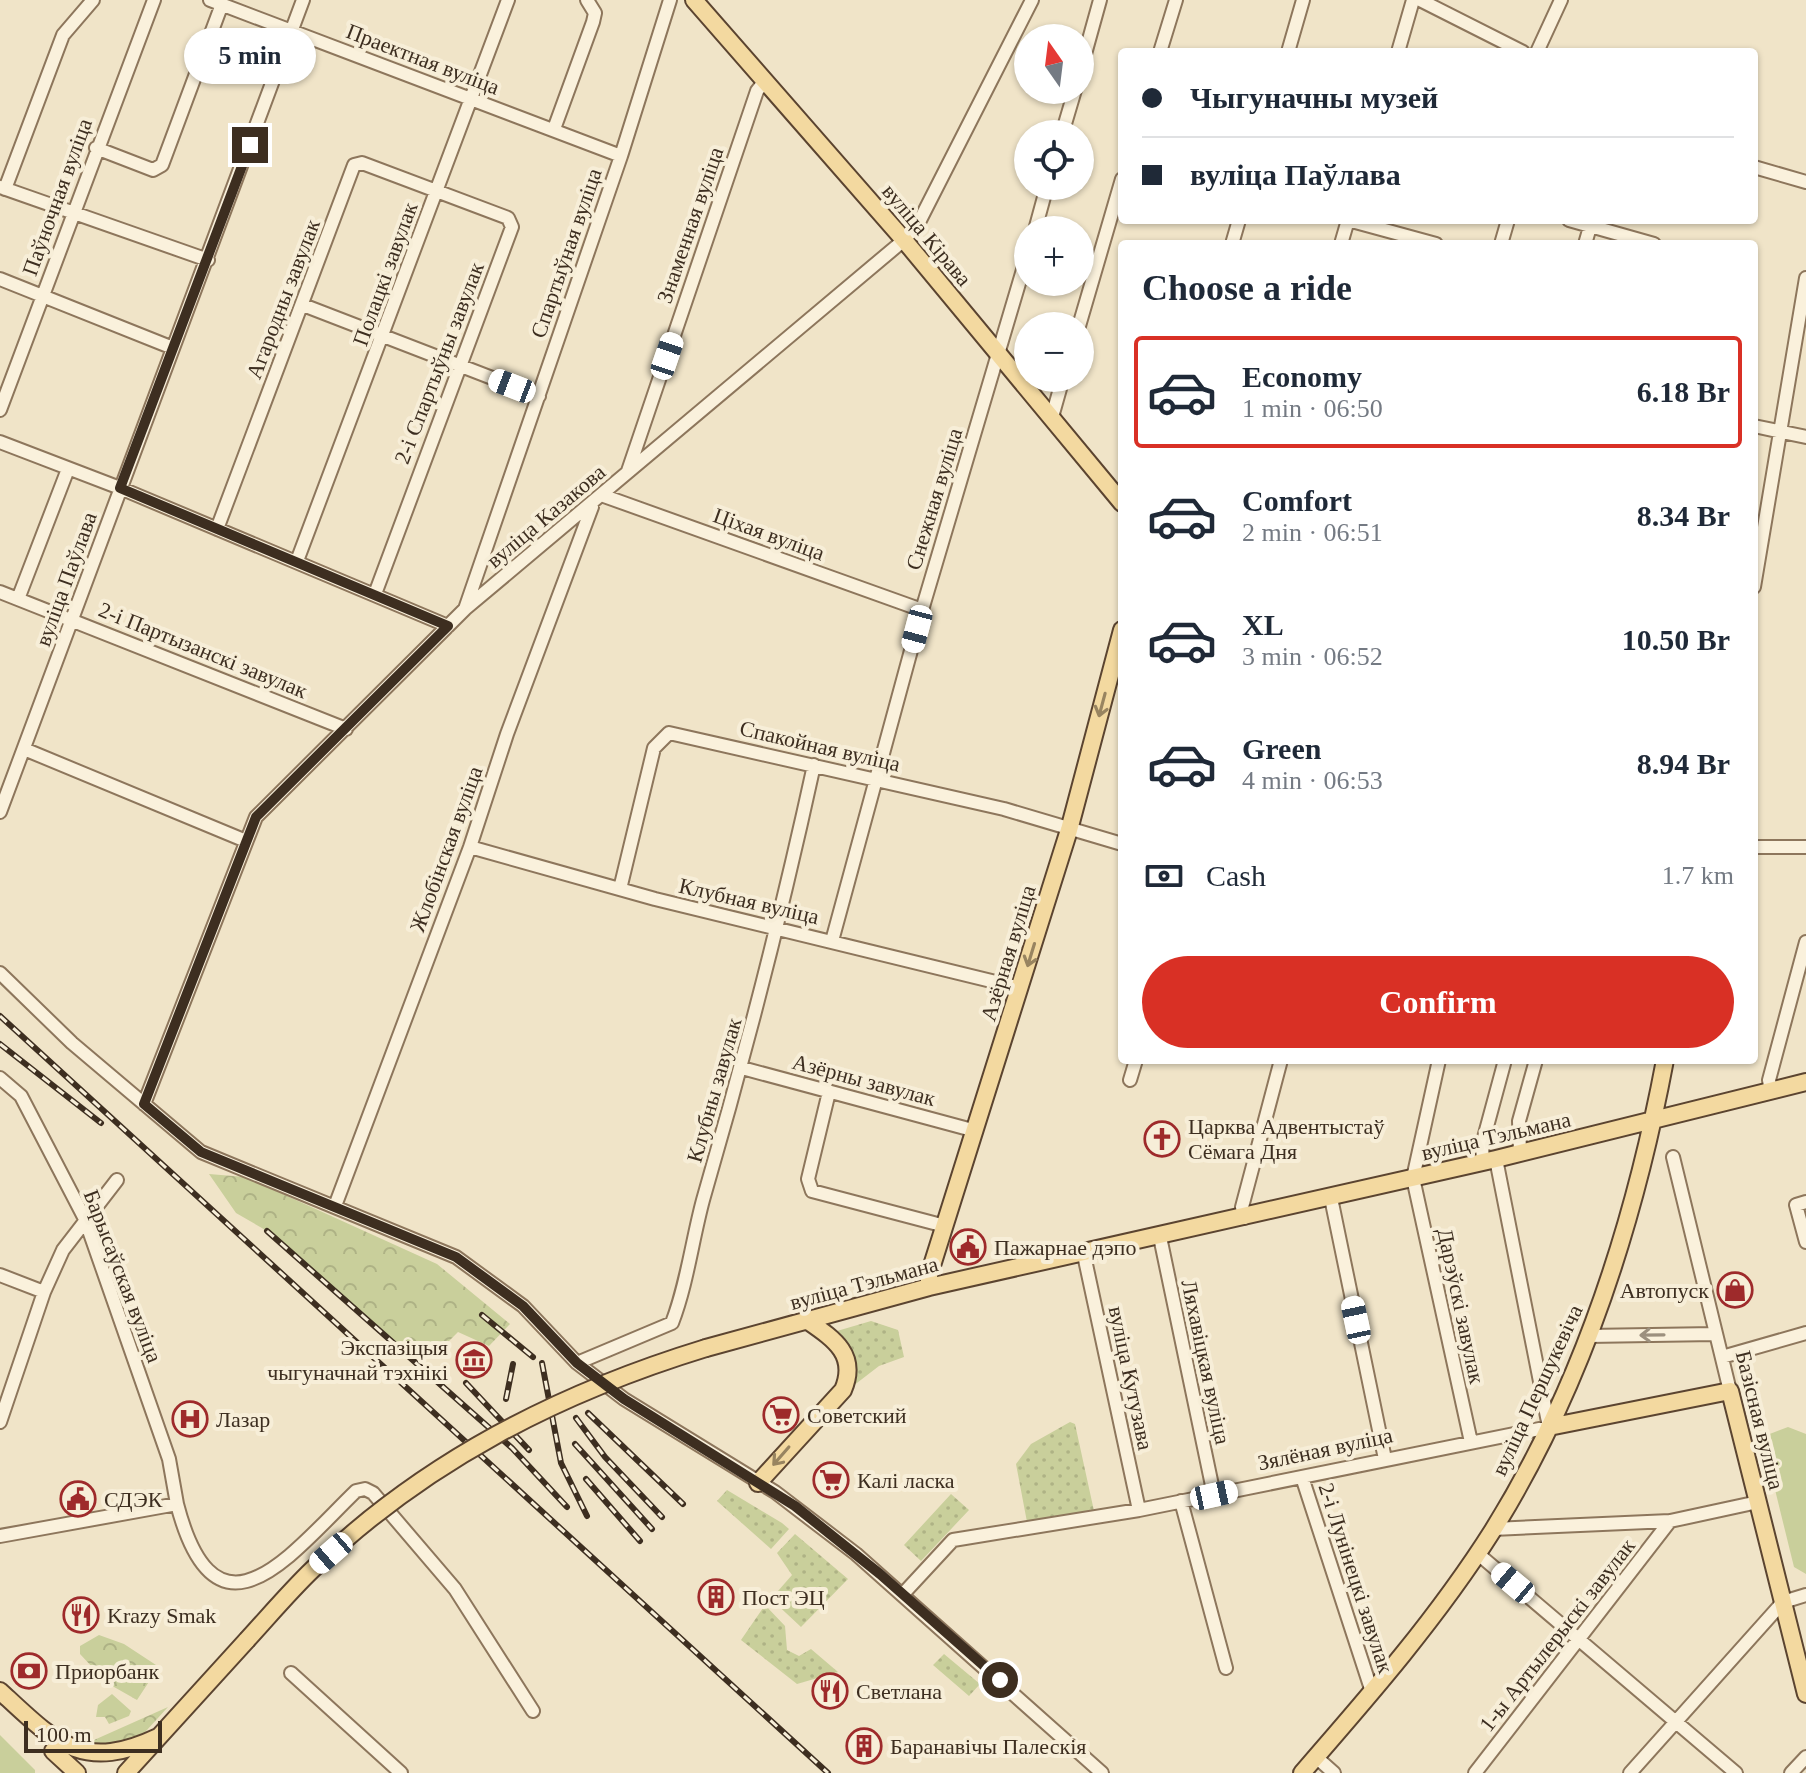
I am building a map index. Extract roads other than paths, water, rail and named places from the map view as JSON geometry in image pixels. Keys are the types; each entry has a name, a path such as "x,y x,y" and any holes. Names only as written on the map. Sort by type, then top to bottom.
{"main road":[{"name":"вуліца Кірава","path":"694,0 904,240 1118,498"},
{"name":"Азёрная вуліца","path":"929,1287 929,1275 1069,830 1118,645"},
{"name":"вуліца Першукевіча","path":"1302,1773 1403,1656 1477,1553 1549,1427 1610,1284 1664,1064"},
{"name":"вуліца Тэльмана","path":"126,1773 313,1569 367,1522 419,1481 498,1432 577,1393 644,1367 929,1287 1084,1255 1490,1161 1806,1082"},
{"path":"758,1483 843,1390 848,1379 846,1353 840,1345 805,1322"},
{"name":"Зялёная вуліца","path":"1549,1427 1730,1391"},
{"name":"Базісная вуліца","path":"1730,1391 1806,1694"},
{"path":"0,1691 60,1745 82,1759 123,1757 158,1737"},
{"path":"0,1705 77,1773"}],"street":[{"path":"93,0 63,35 3,188 71,215 208,260"},
{"name":"Паўночная вуліца","path":"0,410 154,0"},
{"name":"вуліца Паўлава","path":"0,812 303,0"},
{"name":"Полацкі завулак","path":"297,561 508,0"},
{"path":"554,129 593,22 595,13 587,0"},
{"name":"Спартыўная вуліца","path":"465,609 621,156 670,0"},
{"name":"вуліца Казакова","path":"144,1104 246,841 262,810 465,609 604,496 904,240 918,224 1032,0"},
{"path":"1093,24 1100,0"},
{"path":"1161,48 1176,0"},
{"path":"1289,48 1303,0"},
{"path":"1399,48 1413,0"},
{"path":"1420,0 1515,48"},
{"path":"1539,48 1561,0"},
{"path":"96,148 153,170 162,165 216,2"},
{"name":"Праектная вуліца","path":"216,2 621,156"},
{"name":"Знаменная вуліца","path":"627,474 757,91 764,82"},
{"name":"Агародны завулак","path":"217,529 354,165 362,163 437,191"},
{"path":"1758,168 1806,182"},
{"name":"2-і Спартыўны завулак","path":"375,594 511,222 437,191"},
{"path":"1083,312 1118,193"},
{"path":"1363,224 1421,240"},
{"path":"1594,224 1642,240"},
{"path":"1758,558 1806,278"},
{"path":"0,279 173,348"},
{"name":"Снежная вуліца","path":"832,941 879,779 922,610 1015,296"},
{"path":"303,305 539,396"},
{"path":"1052,417 1059,392"},
{"path":"1758,427 1806,437"},
{"path":"0,442 120,488 448,626"},
{"path":"18,599 68,469"},
{"name":"Ціхая вуліца","path":"604,496 922,610"},
{"name":"Жлобінская вуліца","path":"335,1206 470,847 507,734 592,505"},
{"name":"2-і Партызанскі завулак","path":"0,592 346,729"},
{"name":"Спакойная вуліца","path":"620,889 654,748 669,733 1004,809 1118,843"},
{"path":"24,749 246,841"},
{"name":"Клубны завулак","path":"577,1363 672,1323 682,1298 696,1226 742,1068 778,928 814,765"},
{"name":"Клубная вуліца","path":"470,847 620,889 1020,988"},
{"path":"1758,847 1806,847"},
{"path":"1771,1092 1769,1080 1806,942"},
{"path":"0,973 72,1043 201,1152 456,1257 523,1306 577,1363 624,1399 795,1506 903,1594 1102,1773"},
{"path":"1130,1080 1135,1064"},
{"path":"1244,1218 1242,1207 1280,1064"},
{"path":"1413,1178 1438,1064"},
{"path":"1504,1064 1482,1145 1490,1161 1549,1427"},
{"path":"1520,1153 1519,1121 1535,1064"},
{"name":"Азёрны завулак","path":"742,1068 976,1131"},
{"name":"Барысаўская вуліца","path":"0,1078 21,1096 85,1219 169,1459 184,1531 213,1577 238,1583 255,1580 279,1565 356,1491 365,1489 373,1493 455,1589 533,1711"},
{"path":"829,1092 808,1179 812,1191 945,1226"},
{"name":"Базісная вуліца","path":"1673,1157 1730,1391"},
{"name":"Дарэўскі завулак","path":"1413,1178 1471,1442"},
{"path":"0,1422 44,1292 63,1250 117,1180"},
{"path":"1331,1198 1385,1459"},
{"path":"1801,1203 1806,1242"},
{"name":"Ляхавіцкая вуліца","path":"1160,1237 1214,1495"},
{"name":"вуліца Кутузава","path":"1084,1255 1139,1510"},
{"path":"0,1275 44,1292"},
{"path":"1722,1357 1806,1333"},
{"path":"1588,1336 1715,1334"},
{"name":"Зялёная вуліца","path":"903,1594 953,1540 1139,1510 1549,1427"},
{"name":"2-і Лунінецкі завулак","path":"1302,1477 1372,1692"},
{"path":"1181,1501 1226,1668"},
{"path":"1493,1529 1670,1521 1758,1502"},
{"path":"0,1536 177,1504"},
{"name":"1-ы Артылерыскі завулак","path":"1475,1773 1670,1521"},
{"path":"1477,1553 1736,1773"},
{"path":"1630,1773 1783,1602 1806,1595"},
{"path":"291,1673 401,1773"},
{"path":"1316,1757 1334,1773"},
{"path":"1791,1773 1806,1757"}],"railway":[{"path":"0,1016 828,1773"},
{"path":"0,1044 101,1123"},
{"path":"267,1231 512,1448 567,1507"},
{"path":"482,1315 533,1357"},
{"path":"542,1363 561,1463 587,1516"},
{"path":"506,1399 513,1364"},
{"path":"466,1383 529,1450"},
{"path":"588,1413 683,1504"},
{"path":"576,1418 605,1457 662,1517"},
{"path":"575,1444 652,1529"},
{"path":"586,1479 640,1541"}],"place":[{"name":"Царква Адвентыстаў Сёмага Дня","path":"1162,1139"},
{"name":"Пажарнае дэпо","path":"968,1247"},
{"name":"Автопуск","path":"1735,1290"},
{"name":"Экспазіцыя чыгуначнай тэхнікі","path":"474,1360"},
{"name":"Советский","path":"781,1415"},
{"name":"Лазар","path":"190,1419"},
{"name":"Калі ласка","path":"831,1480"},
{"name":"СДЭК","path":"78,1499"},
{"name":"Пост ЭЦ","path":"716,1597"},
{"name":"Krazy Smak","path":"81,1615"},
{"name":"Приорбанк","path":"29,1671"},
{"name":"Светлана","path":"830,1691"},
{"name":"Баранавічы Палескія","path":"864,1746"}]}
